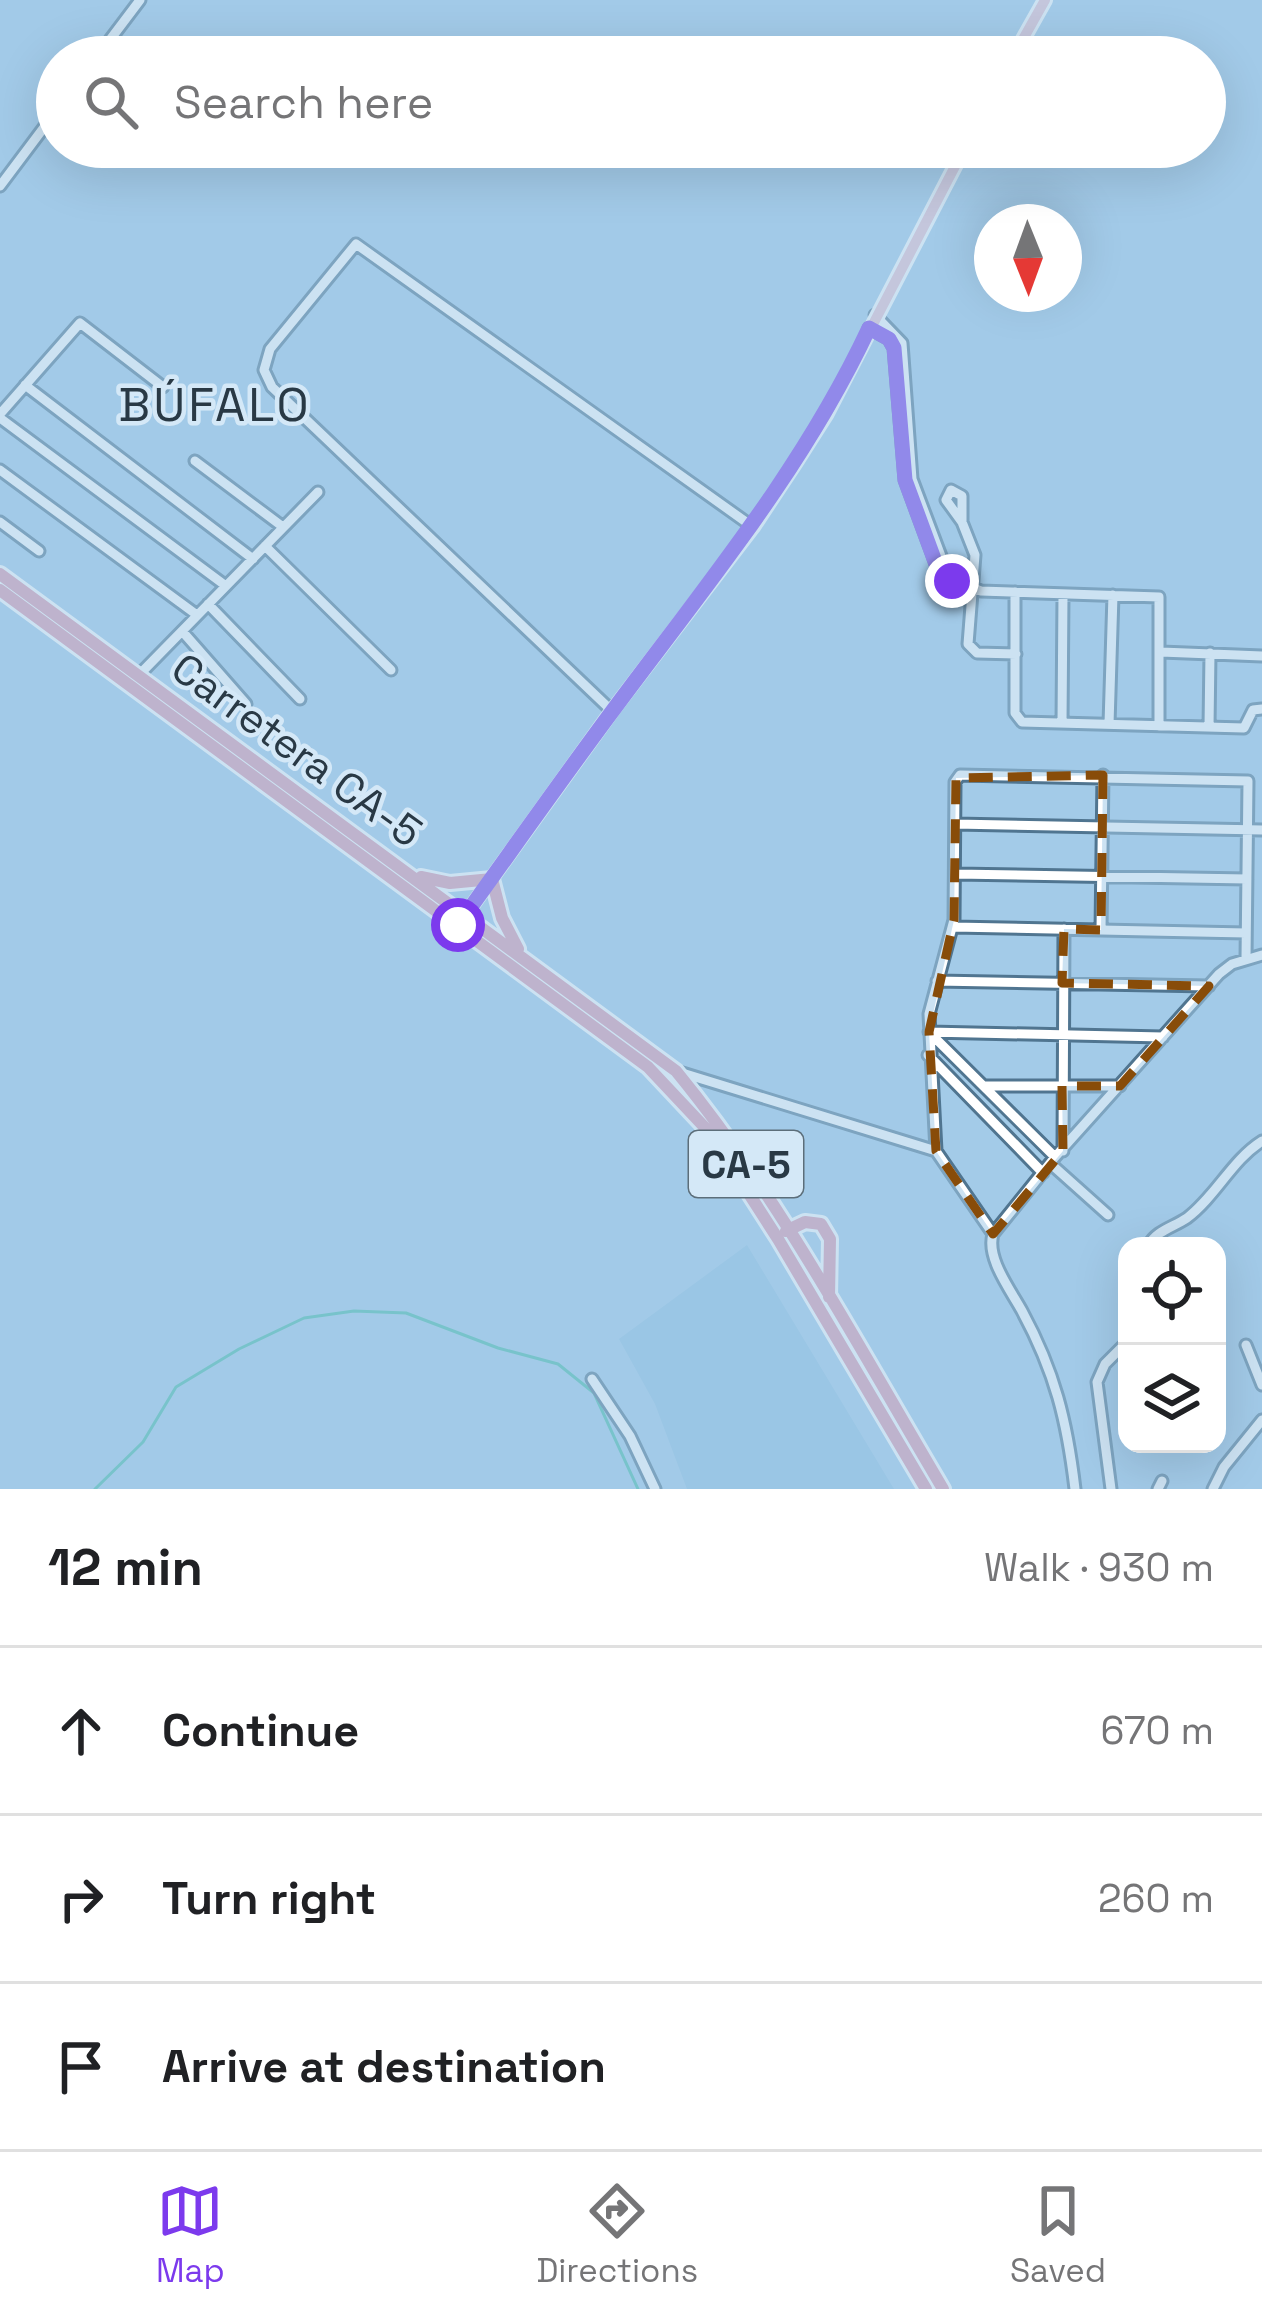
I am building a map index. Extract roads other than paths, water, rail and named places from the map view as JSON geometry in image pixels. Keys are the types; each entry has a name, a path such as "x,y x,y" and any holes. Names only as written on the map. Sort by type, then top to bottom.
{"highway":[{"name":"Carretera CA-5","path":"0,574 412,874 462,920 522,955 676,1071 720,1124 926,1489"},
{"name":"Carretera CA-5","path":"0,590 462,920 649,1067 710,1133 829,1298 943,1489"},
{"path":"412,874 450,883 492,879 502,918 522,955"},
{"path":"783,1234 805,1222 820,1224 826,1231 830,1239 829,1298"}],"main road":[{"path":"1025,36 1045,0"},
{"path":"462,920 752,527 826,415 954,168"}],"street":[{"path":"113,36 140,0"},
{"path":"0,185 36,138"},
{"path":"612,711 272,387 264,370 270,349 356,244 752,527"},
{"path":"874,315 902,343 912,479 947,581"},
{"path":"163,387 80,323 0,416 226,586"},
{"path":"869,328 889,339 894,348 905,480 940,575 981,591 1159,597 1159,725"},
{"path":"25,385 253,559"},
{"path":"196,460 284,527"},
{"path":"0,470 197,615"},
{"path":"138,676 317,492"},
{"path":"0,522 39,551"},
{"path":"962,522 975,555 970,648 977,653 1016,654"},
{"path":"265,546 391,670"},
{"path":"1015,592 1016,717 1022,722 1244,728 1252,710 1262,710"},
{"path":"1062,723 1063,595"},
{"path":"1109,724 1113,595"},
{"path":"208,604 300,699"},
{"path":"182,631 246,704"},
{"path":"1161,652 1262,656"},
{"path":"1209,727 1210,653"},
{"path":"993,1234 936,1151 928,1055 937,981 953,927 955,782 959,775 1248,781 1246,958"},
{"path":"1101,930 1103,775"},
{"path":"955,824 1262,830"},
{"path":"956,874 1247,879"},
{"path":"1246,911 1262,909"},
{"path":"953,927 1246,933"},
{"path":"1053,1162 1061,1085 1064,929"},
{"path":"1076,1489 1060,1395 990,1241 1053,1162 1209,986 1232,964 1262,955"},
{"path":"937,981 1209,986"},
{"path":"928,1031 1163,1037"},
{"path":"928,1031 1053,1162"},
{"path":"928,1055 1108,1215"},
{"path":"676,1071 936,1151"},
{"path":"984,1085 1120,1086"},
{"path":"1153,1237 1185,1220 1248,1150 1262,1141"},
{"path":"1111,1489 1097,1382 1105,1364 1124,1345"},
{"path":"1246,1345 1262,1384"},
{"path":"592,1378 630,1436 656,1489"},
{"path":"1213,1489 1224,1467 1262,1420"}],"waterway":[{"path":"95,1489 143,1442 176,1387 304,1318 354,1311 406,1313 498,1348 558,1364 594,1393 638,1489"}],"district":[{"name":"BÚFALO","path":"215,404"}]}
